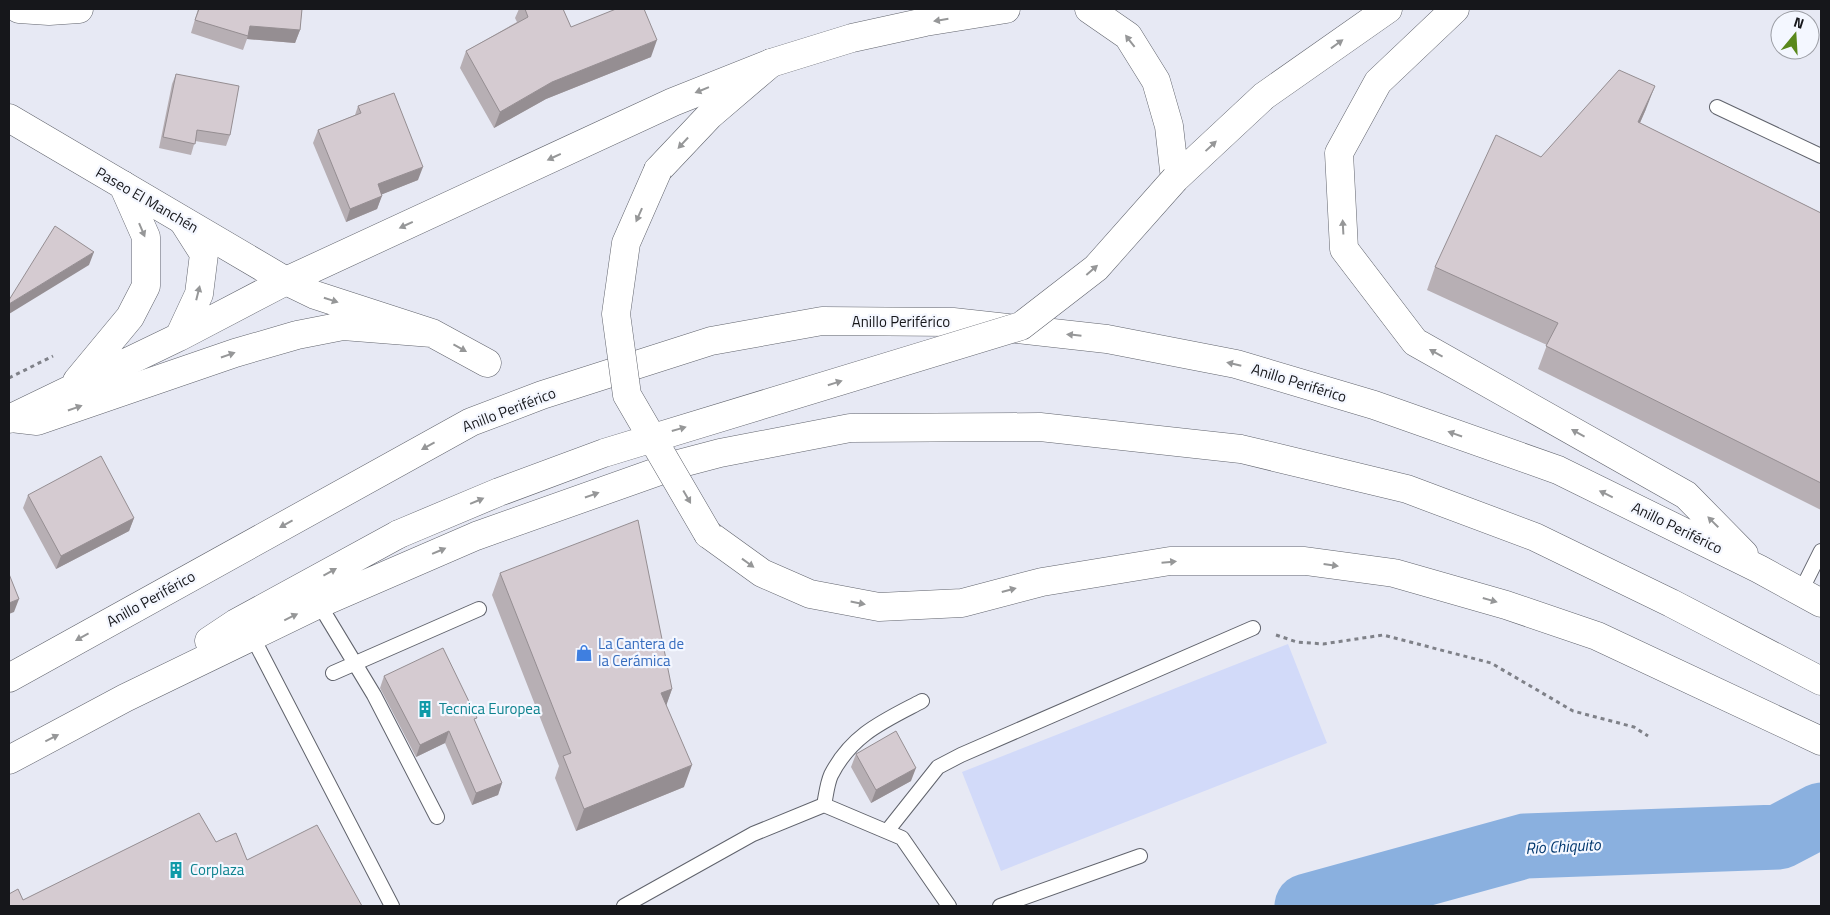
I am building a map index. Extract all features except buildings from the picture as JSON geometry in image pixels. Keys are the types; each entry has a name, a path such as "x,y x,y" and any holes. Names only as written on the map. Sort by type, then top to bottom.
{"main road":[{"path":"18,9 49,11 79,9"},
{"path":"10,418 179,337 286,281 673,102 770,63 852,38 925,22 1006,9"},
{"path":"1089,9 1128,36 1156,81 1169,126 1175,179"},
{"path":"1455,9 1378,82 1339,153 1344,249 1415,342 1686,495 1759,569"},
{"path":"125,698 236,623 400,534 499,492 604,453 1021,326 1096,268 1175,179 1264,96 1385,10"},
{"path":"770,63 710,115 658,170 626,242 616,314 627,395 708,534 762,573 810,594 879,608 962,603 1042,582 1170,561 1305,561 1394,573 1506,605 1597,636 1821,741"},
{"name":"Paseo El Manchén","path":"9,118 286,281 315,295 432,333"},
{"path":"72,388 130,317 146,286 146,237 123,186"},
{"path":"179,337 199,294 204,254 183,221"},
{"name":"Anillo Periférico","path":"9,678 471,422 542,395 711,342 822,321 953,322 1107,339 1236,364 1374,405 1558,470 1759,569 1811,597"},
{"path":"10,418 37,421 235,352 296,335 343,326 432,333 487,363"},
{"path":"9,760 125,698 252,636 319,604 476,536 682,463 720,453 850,428 1040,427 1241,449 1407,489 1535,537 1671,603 1821,681"}],"lane":[{"path":"1717,106 1821,156"},
{"path":"1811,597 1821,551"},
{"path":"319,604 374,695 437,817"},
{"path":"333,673 354,662 479,609"},
{"path":"888,830 938,767 961,754 1253,628"},
{"path":"252,636 392,906"},
{"path":"824,805 830,776 849,748 867,730 922,701"},
{"path":"624,906 753,834 824,805 888,830 902,838 949,906"},
{"path":"1000,906 1140,856"}],"path":[{"path":"1253,628 1297,642 1323,644 1383,635 1491,663 1573,710 1634,727 1648,736"}],"shaded area":[{"path":"1288,644 1327,743 1001,871 962,772"}],"waterway":[{"name":"Río Chiquito","path":"1307,906 1525,846 1779,837 1821,815"}],"place":[{"name":"La Cantera de la Cerámica","path":"584,653"},
{"name":"Tecnica Europea","path":"425,709"},
{"name":"Corplaza","path":"176,870"}]}
